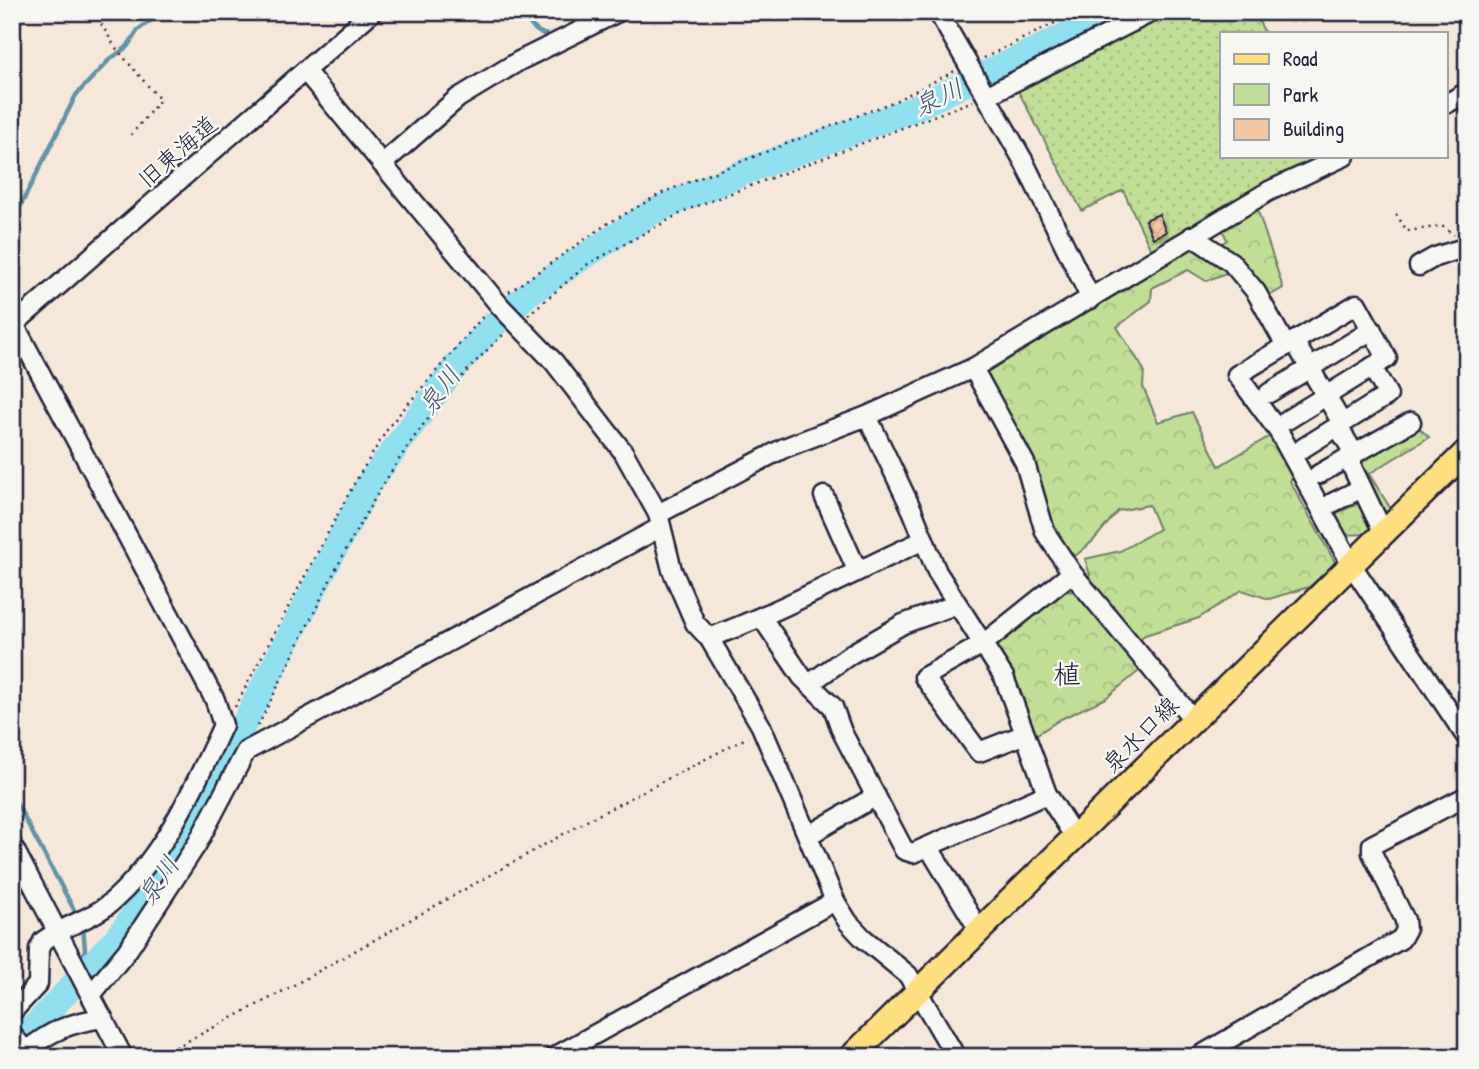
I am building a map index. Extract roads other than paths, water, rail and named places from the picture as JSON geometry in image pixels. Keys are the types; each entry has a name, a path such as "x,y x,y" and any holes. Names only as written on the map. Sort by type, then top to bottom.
{"main road":[{"name":"泉水口線","path":"851,1057 1467,451"}],"street":[{"name":"旧東海道","path":"13,325 372,12"},
{"path":"382,164 458,98 519,61 618,12"},
{"path":"938,12 985,90 1091,299"},
{"path":"985,90 1152,12"},
{"path":"306,72 499,304 554,362 624,453 659,520 672,570 695,623 709,638 761,726 835,901 848,922 863,938 908,975 956,1057"},
{"path":"1448,103 1467,92"},
{"path":"89,992 127,951 197,844 243,750 784,448 867,416 973,368 1269,191 1341,158"},
{"path":"1192,236 1231,262 1256,292 1310,368 1340,425 1352,455 1352,467 1383,532"},
{"path":"1419,266 1435,257 1466,247"},
{"path":"1287,420 1387,358 1357,304 1237,375 1279,432 1351,564 1467,738"},
{"path":"12,1012 38,984 39,949 43,941 57,931 106,907 133,884 180,812 221,734 215,700 13,325"},
{"path":"1269,393 1372,330"},
{"path":"1303,448 1388,394 1372,367"},
{"path":"973,368 1025,463 1045,532 1072,573 1192,719"},
{"path":"867,416 937,572 955,605 1004,677 1047,794 1074,836"},
{"path":"1319,474 1411,422"},
{"path":"1332,503 1362,488"},
{"path":"824,496 857,570"},
{"path":"709,638 762,618 924,540"},
{"path":"1023,734 979,752 924,677 983,644 1072,573"},
{"path":"809,684 851,654 903,624 955,605"},
{"path":"762,618 809,684 833,707 904,850 913,853 1047,794"},
{"path":"221,734 243,750"},
{"path":"809,835 876,796"},
{"path":"1198,1057 1401,939 1406,930 1405,920 1372,853 1372,845 1467,796"},
{"path":"12,845 122,1057"},
{"path":"928,846 979,930"},
{"path":"554,1057 835,901"},
{"path":"17,1041 26,1051 44,1035 72,1023 103,1018"}],"waterway":[{"path":"12,223 76,95 110,59 127,47 138,30 162,12"},
{"path":"523,12 535,29 543,34 554,35"},
{"name":"泉川","path":"12,1040 36,1025 121,933 175,857 368,485 455,367 494,325 529,293 652,212 749,170 908,111 1115,12"},
{"path":"12,303 17,311 12,314"},
{"path":"12,795 78,917"},
{"path":"79,964 85,950 83,925"},
{"name":"泉川","path":"67,993 74,975"}],"district":[{"name":"植","path":"1067,674"}]}
